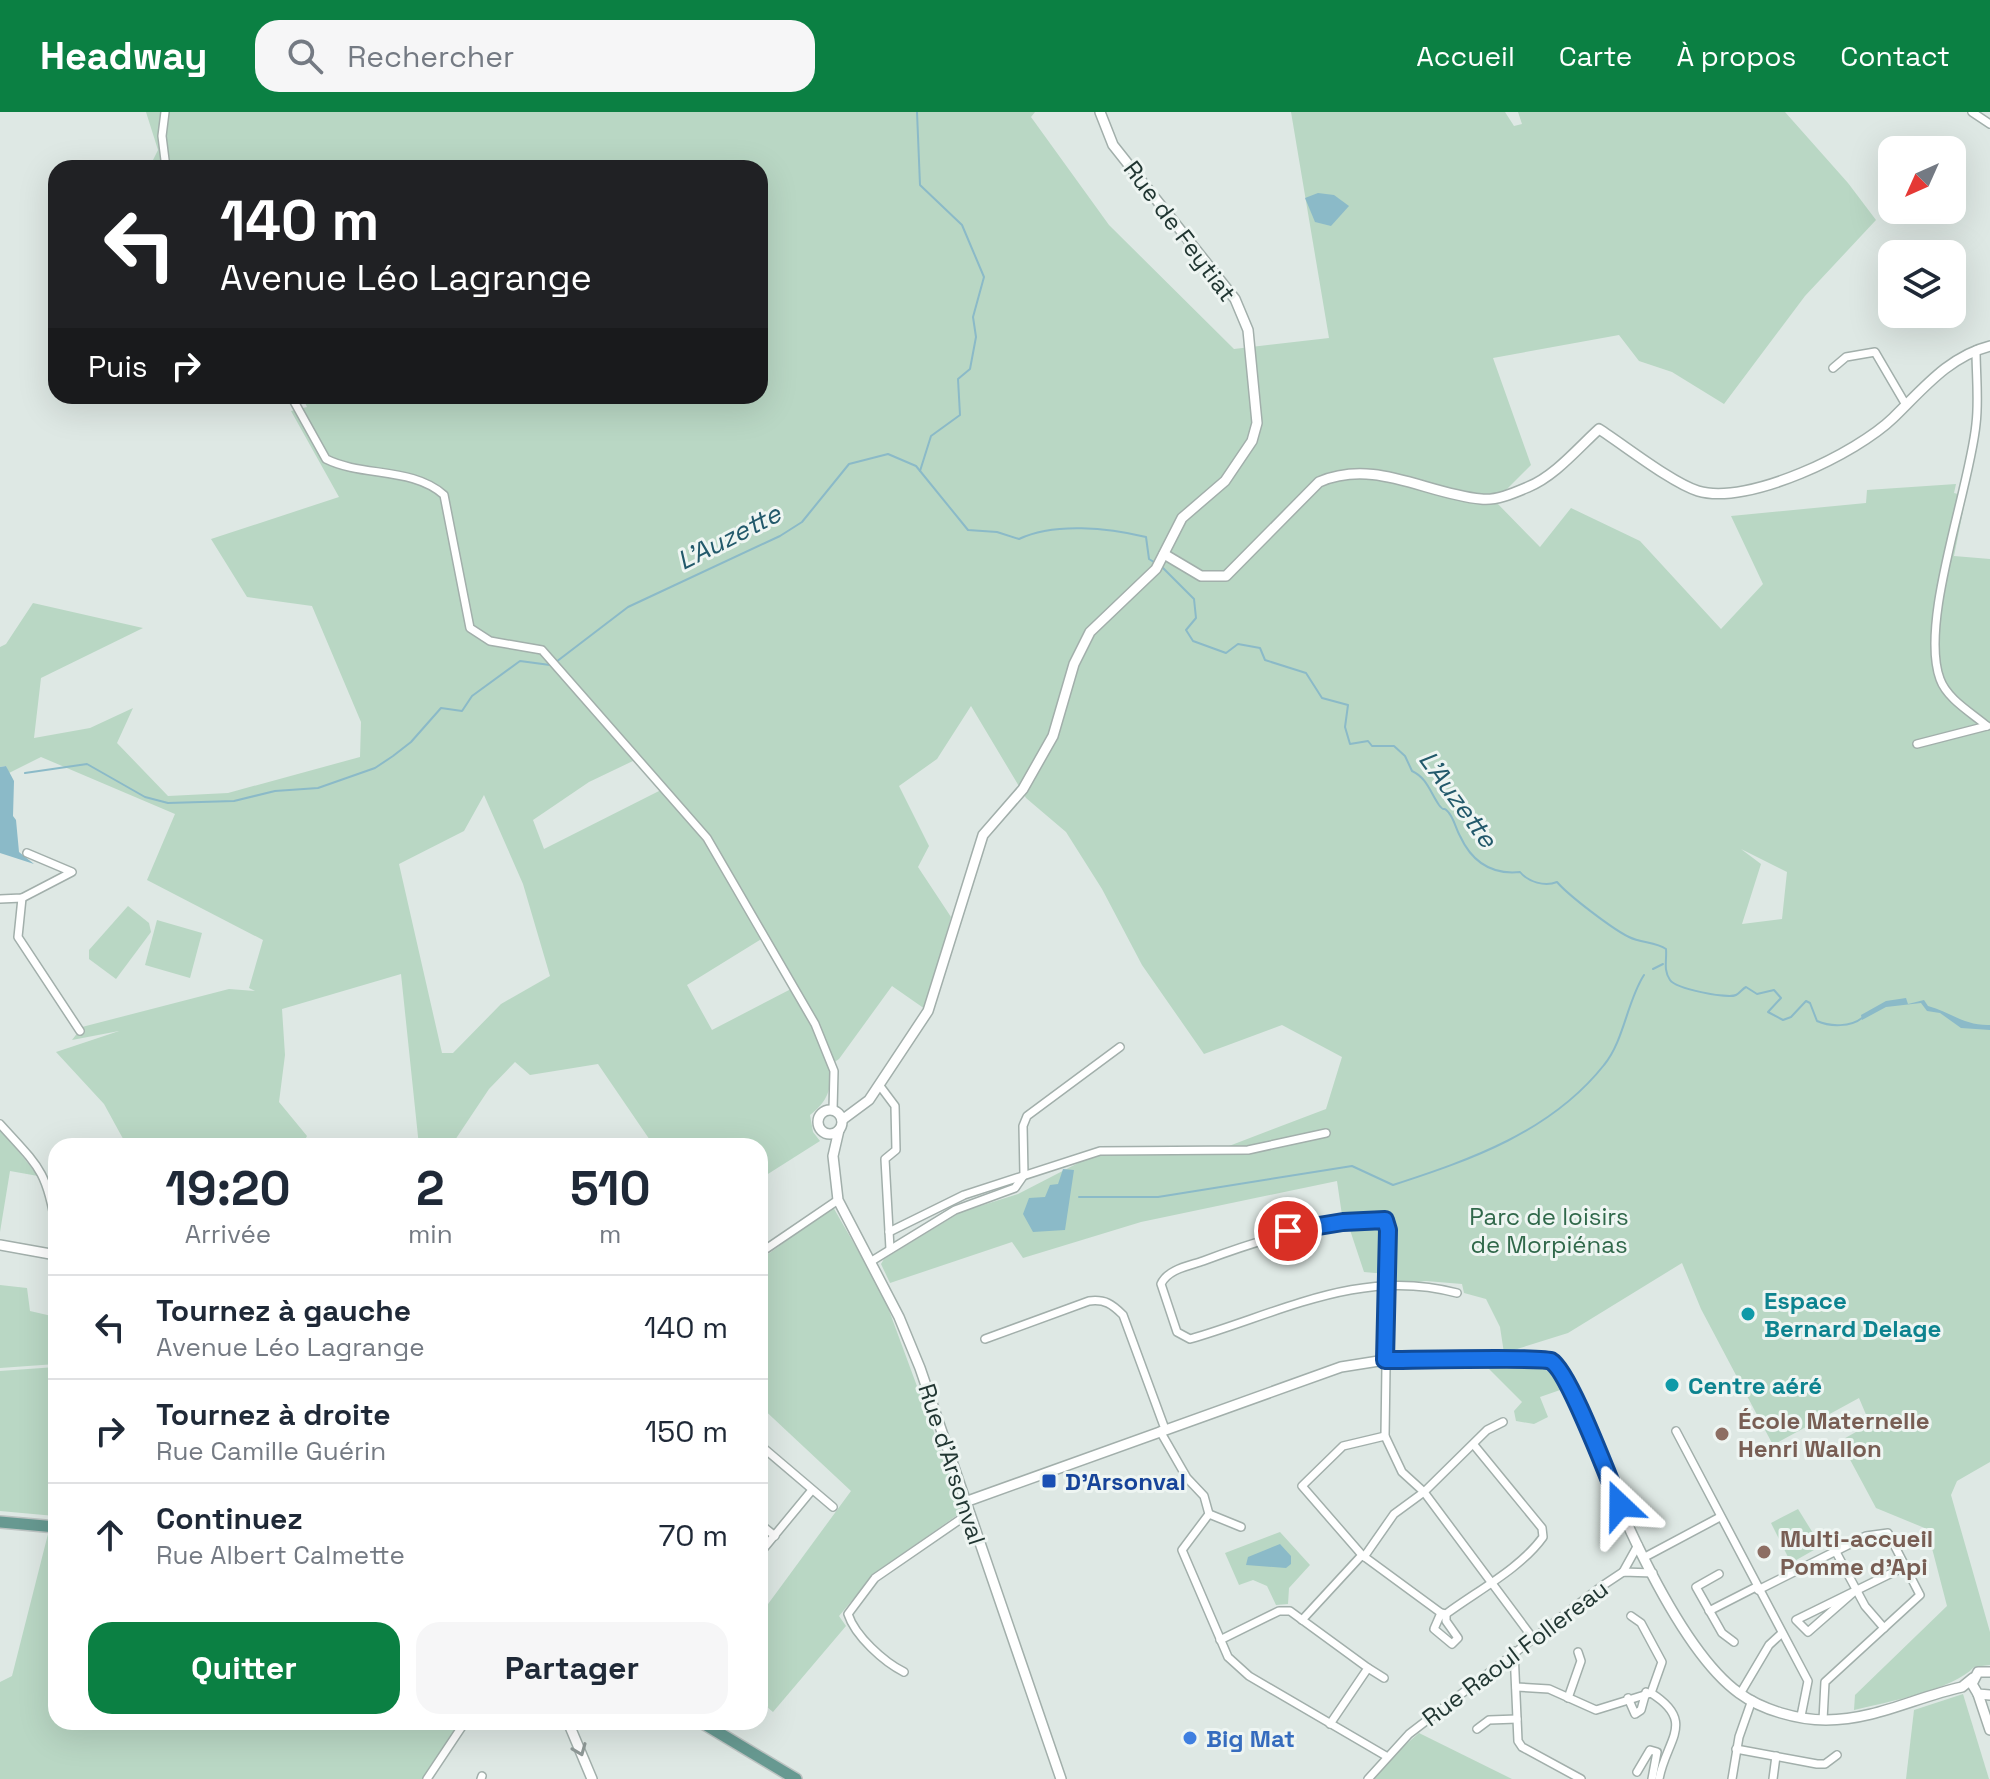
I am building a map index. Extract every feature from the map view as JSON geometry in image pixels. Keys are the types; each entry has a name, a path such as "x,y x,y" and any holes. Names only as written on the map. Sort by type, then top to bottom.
{"main road":[{"path":"0,1522 48,1526"},
{"path":"714,1730 796,1779"}],"street":[{"path":"165,112 162,136 165,160"},
{"name":"Rue de Feytiat","path":"841,1125 865,1105 880,1086 928,1011 983,835 1023,789 1053,736 1074,664 1090,632 1161,561 1182,518 1225,481 1252,441 1257,423 1248,330 1235,299 1113,145 1100,112"},
{"path":"1972,112 1990,124"},
{"path":"1161,561 1201,576 1226,576 1319,482 1336,475 1393,475 1481,499 1497,498 1531,486 1599,429 1695,490 1715,494 1744,491 1857,448 1874,437 1957,359 1990,346"},
{"path":"1917,744 1987,726 1949,695 1940,682 1935,662 1936,620 1976,424 1976,350"},
{"path":"1833,368 1846,357 1875,352 1906,405"},
{"path":"295,404 326,459 434,486 444,495 470,628 490,641 542,650 661,784 721,858 829,1055 835,1079 833,1110 841,1125 829,1134 823,1131 819,1118 823,1112 833,1110"},
{"path":"0,899 22,898 72,872 27,853"},
{"path":"22,898 18,937 80,1031"},
{"path":"870,1262 955,1210 1015,1188 1024,1175 1023,1126 1027,1116 1120,1047"},
{"path":"880,1086 895,1106 896,1150 885,1159 890,1249"},
{"path":"0,1124 40,1168 48,1182"},
{"name":"Rue d'Arsonval","path":"833,1156 841,1125"},
{"name":"Rue d'Arsonval","path":"823,1131 833,1156 838,1200 920,1368 1061,1779"},
{"path":"889,1232 956,1199 1100,1151 1248,1150 1326,1133"},
{"path":"768,1248 838,1200"},
{"path":"1457,1293 1427,1285 1387,1285 1364,1285 1324,1293 1190,1339 1177,1332 1161,1284 1173,1272 1268,1237 1322,1225 1385,1220 1388,1230 1387,1285 1385,1360 1385,1436 1402,1472 1424,1492 1532,1637"},
{"path":"0,1245 48,1254"},
{"path":"985,1339 1089,1301 1101,1299 1113,1304 1123,1315 1162,1430 1187,1478 1204,1496 1209,1514"},
{"path":"965,1502 1305,1377 1385,1360 1495,1361 1537,1357 1552,1361 1567,1381 1638,1545 1695,1647 1709,1666 1740,1694 1801,1716 1823,1720 1876,1714 1962,1687 1981,1671 1990,1672"},
{"path":"1302,1620 1363,1556 1394,1514 1424,1492 1487,1430 1503,1422"},
{"path":"1676,1431 1808,1681 1801,1716"},
{"path":"1385,1436 1343,1446 1302,1486 1363,1556 1443,1614 1491,1581 1543,1537 1542,1528 1474,1445"},
{"path":"768,1452 833,1507"},
{"path":"768,1544 812,1490"},
{"path":"904,1672 893,1666 852,1625 848,1614 875,1578 968,1514"},
{"path":"1209,1514 1241,1527"},
{"path":"1209,1514 1182,1550 1228,1657 1249,1676 1386,1756"},
{"path":"1645,1557 1720,1517"},
{"path":"768,1530 775,1536"},
{"path":"1709,1611 1836,1552 1882,1532 1888,1533 1920,1595 1825,1682 1823,1720"},
{"path":"1623,1572 1638,1545"},
{"path":"1836,1552 1856,1590 1884,1628"},
{"path":"1856,1590 1808,1632 1796,1620 1856,1590 1906,1566"},
{"name":"Rue Raoul Follereau","path":"1368,1779 1386,1756 1532,1637 1623,1572 1653,1573"},
{"path":"1719,1574 1696,1587 1722,1633 1734,1642"},
{"path":"1220,1640 1279,1611 1290,1611 1384,1678"},
{"path":"1628,1698 1635,1714 1641,1710 1662,1662 1641,1623 1631,1616"},
{"path":"1740,1694 1769,1645 1782,1633"},
{"path":"1514,1651 1518,1741 1522,1747 1581,1779"},
{"path":"1568,1698 1581,1661 1578,1652"},
{"path":"1497,1665 1509,1668 1515,1675"},
{"path":"1330,1724 1368,1668"},
{"path":"1973,1678 1990,1730"},
{"path":"1808,1681 1825,1682"},
{"path":"1516,1687 1549,1689 1588,1709 1648,1692 1669,1705 1676,1724 1659,1779"},
{"path":"1962,1687 1990,1696 1984,1713"},
{"path":"1732,1779 1736,1749 1752,1700"},
{"path":"1477,1729 1489,1720 1517,1719"},
{"path":"427,1779 460,1730"},
{"path":"571,1730 592,1779"},
{"path":"1736,1749 1817,1764 1837,1755"},
{"path":"1637,1772 1650,1750 1657,1752 1652,1779"},
{"path":"1773,1779 1776,1756"}],"green space":[{"name":"Parc de loisirs de Morpiénas","path":"146,112 1035,112 1031,117 1109,225 1234,349 1329,338 1291,112 1505,112 1514,126 1522,124 1518,112 1785,112 1848,183 1876,220 1805,296 1724,404 1672,372 1639,361 1619,335 1493,358 1531,465 1495,501 1540,547 1571,508 1640,541 1721,629 1763,584 1731,516 1866,503 1867,490 1956,484 1954,493 1966,496 1954,556 1990,559 1990,1462 1957,1481 1951,1495 1990,1632 1990,1665 1974,1667 1936,1689 1854,1710 1855,1695 1947,1606 1927,1529 1876,1508 1840,1441 1870,1424 1859,1398 1773,1445 1701,1309 1682,1263 1568,1333 1504,1353 1500,1327 1486,1299 1464,1293 1462,1284 1426,1281 1387,1285 1385,1220 1343,1222 1337,1181 1141,1222 1023,1258 1012,1242 890,1283 881,1264 884,1259 961,1212 1018,1194 1082,1161 1083,1157 1229,1146 1326,1109 1342,1057 1282,1025 1204,1054 1142,965 1102,889 1066,832 1026,798 971,706 937,759 899,786 929,846 918,867 951,917 925,1009 892,986 839,1059 830,1065 828,1093 810,1115 813,1132 820,1141 768,1174 768,1138 649,1138 598,1064 530,1075 515,1062 489,1089 456,1138 418,1138 401,974 282,1009 285,1055 279,1102 306,1138 123,1138 104,1104 56,1052 119,1031 72,1040 82,1027 229,989 255,991 249,988 263,940 147,880 175,814 41,757 9,773 6,766 0,767 0,647 6,644 33,603 143,628 41,678 34,738 90,728 133,708 117,743 168,796 228,793 360,757 361,722 312,606 247,597 211,539 339,497 291,411 307,407 306,404 768,404 768,160 153,160 158,150","holes":["635,760 661,790 544,849 533,820 589,782","484,795 523,884 550,976 501,1004 453,1053 442,1053 399,864 464,831","1741,849 1787,872 1782,919 1742,924 1761,864","763,938 791,989 712,1030 687,985"]},
{"path":"128,906 149,923 151,932 116,979 89,959 89,950"},
{"path":"157,920 202,933 190,978 145,965"},
{"path":"0,1128 38,1176 10,1171 0,1232"},
{"path":"833,1207 883,1294 963,1511 875,1573 839,1616 846,1626 773,1712 768,1708 768,1604 851,1491 768,1413 768,1254"},
{"path":"1382,1225 1387,1231 1386,1274 1364,1272 1349,1227"},
{"path":"0,1285 27,1288 30,1311 48,1315 48,1365 0,1368"},
{"path":"1537,1365 1551,1373 1563,1389 1540,1397 1548,1417 1534,1424 1516,1421 1514,1411 1522,1402 1488,1368"},
{"path":"48,1368 48,1515 0,1511 0,1371"},
{"path":"1798,1509 1821,1546 1791,1563 1771,1523"},
{"path":"1280,1532 1310,1565 1289,1588 1288,1604 1276,1605 1267,1586 1253,1580 1239,1585 1225,1553"},
{"path":"48,1534 48,1730 457,1730 424,1779 0,1779 0,1682 12,1676"},
{"path":"1963,1694 1989,1779 1906,1779 1914,1710"},
{"path":"1419,1733 1512,1779 1374,1779 1389,1759"}],"water":[{"path":"1318,193 1334,195 1349,206 1331,226 1315,222 1305,198"},
{"path":"6,766 14,781 13,816 19,852 34,864 0,853 0,767"},
{"path":"1906,998 1908,1004 1924,1000 1928,1006 1965,1021 1990,1025 1990,1030 1961,1028 1940,1013 1927,1011 1921,1003 1886,1007 1862,1020 1861,1015 1886,1001"},
{"path":"1063,1169 1074,1170 1065,1230 1033,1232 1023,1214 1029,1198 1045,1197 1050,1185 1058,1184"},
{"path":"1280,1544 1291,1556 1291,1564 1286,1568 1246,1565 1248,1557"}],"waterway":[{"path":"917,112 920,185 962,225 984,277 973,317 976,337 970,369 958,379 960,415 931,436 920,471"},
{"name":"L'Auzette","path":"556,662 628,607 780,536 802,522 849,464 888,454 916,466 968,530 997,532 1019,539 1048,530 1082,528 1131,534 1146,537 1149,559 1157,564"},
{"name":"L'Auzette","path":"1162,567 1194,599 1196,618 1186,630 1193,641 1226,653 1238,644 1260,648 1265,660 1306,673 1322,698 1348,705 1345,727 1350,744 1368,741 1372,746 1394,746 1405,756 1412,771 1425,781 1439,805 1449,813 1470,853 1484,865 1500,871 1520,872 1537,883 1557,882 1581,904 1622,933 1666,949 1668,976 1682,987 1723,996 1736,995 1746,987 1757,994 1774,990 1781,998 1768,1012 1783,1020 1791,1017 1806,1001 1810,1003 1817,1021 1822,1023 1846,1024 1862,1018"},
{"name":"L'Auzette","path":"25,773 87,764 145,797 168,803 234,801 275,791 318,788 375,768 411,742 441,708 462,711 472,696 520,661 550,665"},
{"path":"1653,969 1663,964"},
{"path":"1079,1197 1158,1197 1352,1166 1393,1185 1480,1154 1534,1126 1583,1088 1611,1055 1644,975"}],"place":[{"name":"Espace Bernard Delage","path":"1748,1314"},
{"name":"Centre aéré","path":"1672,1385"},
{"name":"École Maternelle Henri Wallon","path":"1722,1434"},
{"name":"D'Arsonval","path":"1049,1481"},
{"name":"Multi-accueil Pomme d’Api","path":"1764,1552"},
{"name":"Big Mat","path":"1190,1738"}],"route":[{"path":"1288,1231 1343,1222 1385,1220 1388,1230 1385,1360 1508,1361 1537,1357 1552,1361 1567,1381 1620,1505"}]}
